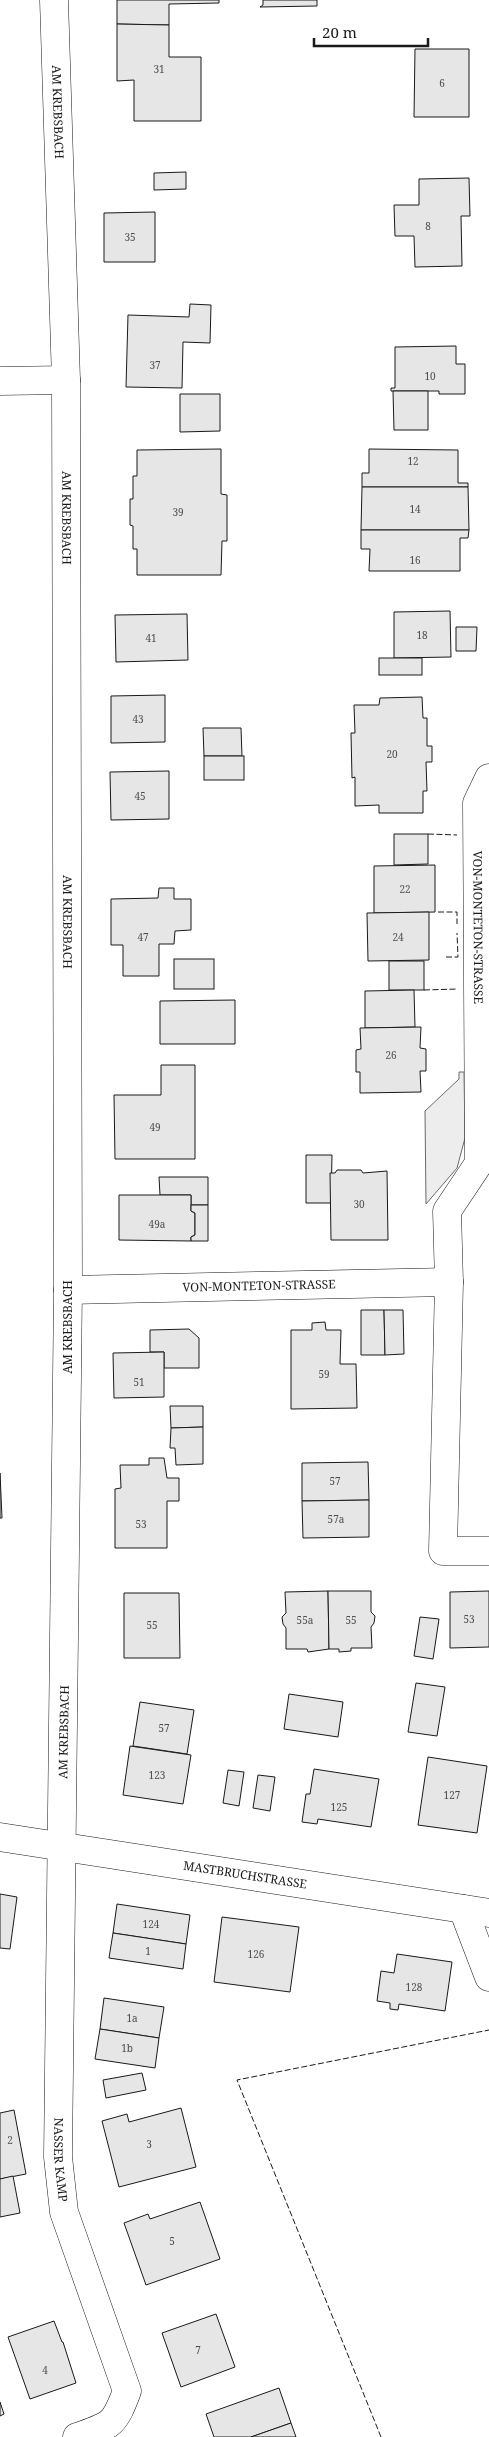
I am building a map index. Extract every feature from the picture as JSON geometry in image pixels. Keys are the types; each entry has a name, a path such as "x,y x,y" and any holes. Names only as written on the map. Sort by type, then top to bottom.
{"street":[{"name":"AM KREBSBACH","path":"54,0 66,380 68,1290 63,1845"},
{"path":"0,381 66,380"},
{"name":"VON-MONTETON-STRASSE","path":"489,778 477,803 479,1163 447,1211 450,1282 443,1551 489,1551"},
{"name":"VON-MONTETON-STRASSE","path":"68,1290 450,1282"},
{"name":"MASTBRUCHSTRASSE","path":"0,1837 63,1845 476,1911"},
{"name":"NASSER KAMP","path":"63,1845 58,2156 64,2212 127,2391 117,2417 102,2428 77,2437"},
{"path":"476,1911 489,1977"}],"shaded area":[{"path":"459,1072 464,1072 465,1138 457,1168 426,1204 425,1111 459,1079"}],"building":[{"path":"117,0 219,0 219,3 169,4 169,25 117,24"},
{"path":"263,0 317,0 317,6 260,7 263,5"},
{"path":"117,24 169,25 169,57 201,57 201,121 134,121 134,80 117,81"},
{"path":"415,49 469,49 469,117 414,117"},
{"path":"186,172 186,189 154,190 154,173"},
{"path":"469,178 470,216 461,216 462,266 415,267 414,236 395,236 394,205 419,205 419,179"},
{"path":"155,212 155,262 104,262 104,213"},
{"path":"190,304 211,305 210,343 183,342 182,388 126,387 128,315 189,317"},
{"path":"456,346 456,364 465,364 465,394 439,394 439,391 391,391 391,388 395,388 395,347"},
{"path":"393,391 428,391 428,430 394,430"},
{"path":"180,394 220,394 220,431 180,432"},
{"path":"221,449 221,494 227,495 227,541 222,541 221,575 137,575 137,549 133,549 133,526 130,525 130,499 133,499 133,476 137,476 137,450"},
{"path":"369,449 458,450 458,483 468,483 468,487 362,487 362,473 369,473"},
{"path":"362,487 468,487 469,530 361,530"},
{"path":"361,530 469,530 468,538 460,538 460,571 369,571 370,549 361,549"},
{"path":"450,611 451,657 394,658 394,612"},
{"path":"187,614 188,660 116,662 115,615"},
{"path":"456,627 477,627 476,651 456,651"},
{"path":"379,658 422,658 422,675 379,675"},
{"path":"165,695 165,742 111,743 111,696"},
{"path":"422,697 423,718 427,718 427,746 432,746 432,762 426,762 427,791 423,791 423,813 379,813 379,805 355,806 355,777 352,778 351,733 355,733 354,705 379,705 380,698"},
{"path":"203,728 241,728 242,756 204,756"},
{"path":"204,756 244,756 244,780 204,780"},
{"path":"169,771 169,819 111,820 110,772"},
{"path":"394,834 428,834 428,864 394,865"},
{"path":"435,865 435,912 374,913 374,866"},
{"path":"159,888 174,888 174,899 191,899 191,930 175,931 174,944 159,944 159,976 123,976 123,945 111,945 111,899 158,898"},
{"path":"429,912 429,960 368,961 367,913"},
{"path":"174,959 214,959 214,989 174,989"},
{"path":"389,961 424,961 424,990 389,990"},
{"path":"414,990 415,1027 365,1028 365,991"},
{"path":"235,1000 235,1044 160,1044 160,1001"},
{"path":"421,1027 420,1048 426,1049 426,1071 420,1071 421,1092 360,1093 360,1072 356,1072 356,1050 361,1049 360,1028"},
{"path":"161,1065 195,1065 195,1159 115,1159 114,1095 161,1095"},
{"path":"306,1155 332,1155 331,1203 306,1203"},
{"path":"337,1170 361,1170 363,1173 387,1171 388,1240 331,1240 330,1173 335,1173"},
{"path":"159,1177 208,1177 208,1205 191,1205 191,1195 160,1195"},
{"path":"119,1195 191,1195 191,1211 195,1213 195,1235 191,1237 191,1241 119,1240"},
{"path":"191,1205 208,1205 208,1241 191,1241 191,1237 195,1235 195,1213 191,1211"},
{"path":"361,1310 384,1310 385,1355 361,1355"},
{"path":"384,1310 403,1310 404,1354 385,1355"},
{"path":"325,1322 326,1330 341,1330 340,1364 356,1364 357,1408 291,1409 291,1330 312,1330 312,1323"},
{"path":"189,1329 199,1338 199,1368 164,1368 164,1352 150,1352 150,1330"},
{"path":"164,1352 164,1397 114,1398 113,1353"},
{"path":"170,1406 203,1406 203,1427 171,1428"},
{"path":"203,1427 203,1464 176,1465 175,1448 170,1448 171,1428"},
{"path":"149,1458 164,1458 167,1478 179,1478 179,1501 167,1501 167,1548 115,1548 115,1489 121,1488 120,1465 149,1465"},
{"path":"368,1462 369,1500 302,1501 302,1463"},
{"path":"0,1473 2,1518 0,1518"},
{"path":"369,1500 369,1537 303,1538 302,1501"},
{"path":"328,1591 329,1649 308,1652 307,1649 286,1649 286,1628 282,1617 286,1613 285,1592"},
{"path":"328,1591 371,1591 371,1612 375,1616 371,1627 372,1648 351,1648 351,1651 339,1652 339,1649 329,1649"},
{"path":"489,1591 489,1647 450,1648 450,1592"},
{"path":"124,1593 179,1593 180,1658 124,1658"},
{"path":"420,1617 439,1619 433,1659 414,1656"},
{"path":"416,1683 445,1687 437,1736 408,1732"},
{"path":"289,1694 343,1702 338,1737 284,1729"},
{"path":"140,1702 194,1710 187,1754 133,1746"},
{"path":"130,1746 191,1755 183,1804 123,1795"},
{"path":"428,1757 487,1766 477,1833 418,1825"},
{"path":"314,1769 379,1779 371,1827 318,1819 317,1824 302,1822 306,1794 310,1794"},
{"path":"228,1770 244,1772 239,1806 223,1803"},
{"path":"258,1775 275,1777 270,1811 253,1808"},
{"path":"0,1894 17,1897 10,1949 0,1948"},
{"path":"117,1904 190,1915 186,1944 113,1933"},
{"path":"222,1917 299,1927 290,1992 214,1982"},
{"path":"113,1933 186,1944 183,1969 109,1958"},
{"path":"397,1954 452,1962 445,2011 399,2004 398,2010 390,2009 390,2003 377,2001 381,1971 394,1973"},
{"path":"104,1998 164,2007 159,2038 100,2029"},
{"path":"100,2029 159,2038 155,2068 95,2059"},
{"path":"142,2073 146,2090 106,2098 103,2080"},
{"path":"181,2108 196,2167 119,2187 102,2121 127,2114 129,2122"},
{"path":"14,2110 26,2174 0,2179 0,2113"},
{"path":"13,2176 20,2213 0,2217 0,2179"},
{"path":"200,2202 220,2259 146,2285 124,2223 148,2214 150,2219"},
{"path":"216,2314 235,2367 181,2387 162,2333"},
{"path":"54,2321 76,2383 30,2399 8,2337"},
{"path":"279,2388 291,2423 251,2437 214,2437 206,2414"},
{"path":"0,2402 4,2414 0,2416"},
{"path":"291,2423 296,2437 251,2437"}],"fence":[{"path":"428,834 457,835"},
{"path":"438,912 457,912 457,924"},
{"path":"446,957 458,957 457,933"},
{"path":"424,990 458,989"},
{"path":"381,2437 237,2080 489,2030"}]}
